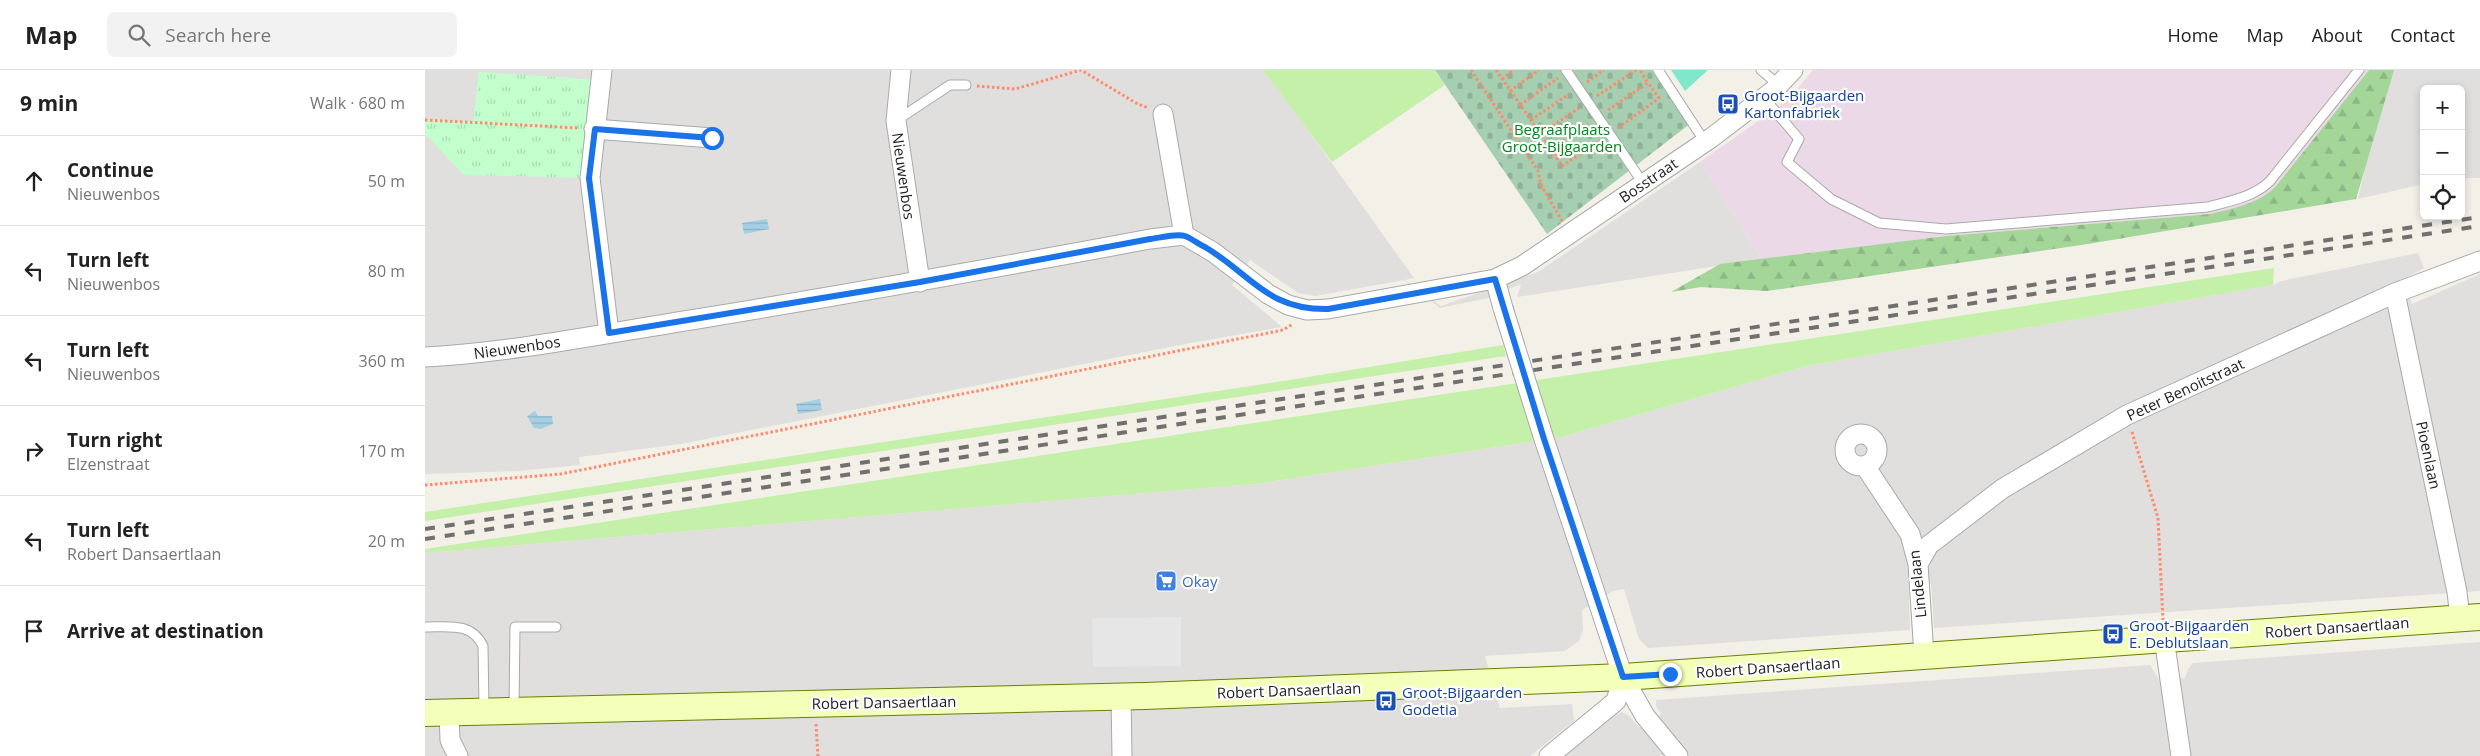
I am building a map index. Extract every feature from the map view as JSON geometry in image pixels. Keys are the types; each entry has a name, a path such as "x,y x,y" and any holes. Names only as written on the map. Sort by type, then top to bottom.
{"street":[{"path":"602,70 589,178 609,333"},
{"name":"Nieuwenbos","path":"901,70 896,121 920,282"},
{"name":"Bosstraat","path":"1495,279 1522,266 1705,142 1764,98 1793,70"},
{"path":"1163,114 1183,235 1213,252 1268,294 1288,305 1307,310 1328,309 1495,279 1544,439 1623,677 1645,716 1679,756"},
{"path":"595,129 712,138"},
{"name":"Nieuwenbos","path":"425,357 464,355 609,333 920,282 1150,239 1183,235"},
{"name":"Peter Benoitstraat","path":"1918,564 1929,546 2002,489 2127,415 2395,293 2480,261"},
{"name":"Pioenlaan","path":"2395,293 2457,592 2470,617"},
{"name":"Lindelaan","path":"1865,466 1910,534 1918,564 1924,656"},
{"name":"Robert Dansaertlaan","path":"437,713 1121,696 1623,677 2470,617"},
{"path":"2164,638 2181,756"},
{"path":"1549,756 1616,701 1623,677"},
{"path":"1121,696 1122,756"},
{"path":"437,713 458,756"}],"lane":[{"path":"1658,70 1705,142"},
{"path":"1761,70 1779,85"},
{"path":"1764,98 1799,139 1787,162 1831,198 1879,223 1946,228 2208,207 2242,198 2263,189 2359,70"},
{"path":"1567,71 1643,183"},
{"path":"896,121 950,85 966,85"},
{"path":"425,627 468,628 479,636 483,646 484,712"},
{"path":"514,712 515,627 556,627"}],"path":[{"path":"966,85 1015,89 1081,70 1136,104 1163,114"},
{"path":"1471,70 1538,171 1541,185 1551,205 1571,233"},
{"path":"1496,70 1551,150 1648,83 1640,70"},
{"path":"1502,78 1514,70"},
{"path":"1511,91 1539,70"},
{"path":"1520,105 1567,71"},
{"path":"425,120 595,129"},
{"path":"425,485 561,474 1283,330 1296,323 1307,310"},
{"path":"2127,415 2157,518 2164,638"},
{"path":"815,704 818,756"}],"shaded area":[{"path":"425,70 1265,70 1414,278 1405,280 1441,306 1538,272 1700,162 1762,259 1517,297 1521,284 1488,298 1440,308 1404,280 1315,296 1298,293 1250,260 1232,285 1282,327 1185,344 681,444 579,457 580,465 519,471 425,474"},
{"path":"1813,70 2369,70 2276,186 2267,195 2245,205 2210,214 1946,236 1762,259 1700,162 1788,100"},
{"path":"2389,70 2480,70 2480,178 2465,178 2465,85 2420,85 2420,185 2358,199 2384,81"},
{"path":"2418,253 2424,268 2403,279 2412,304 2480,274 2480,591 1934,628 1931,584 1908,570 1910,630 1648,648 1639,639 1624,589 1613,591 1582,610 1583,630 1579,641 1565,651 1485,656 1500,708 1572,704 1574,721 1530,756 425,756 425,553 1255,484 1561,437 1807,366 2273,285 2281,281"},
{"name":"Okay","path":"1181,617 1181,666 1093,667 1092,618"},
{"path":"2480,642 2480,756 1563,756 1613,716 1621,712 1628,715 1640,728 1661,714 1656,706 1656,700 2150,665 2159,680 2185,678 2188,669 2193,663"}],"green space":[{"path":"1263,70 1435,70 1445,85 1332,162"},
{"name":"Begraafplaats Groot-Bijgaarden","path":"1435,70 1652,70 1691,123 1547,234"},
{"path":"1671,70 1708,70 1685,91"},
{"path":"2369,70 2394,70 2356,199 2088,244 1767,291 1701,287 1671,292 1720,264 1946,236 2210,214 2237,207 2262,197 2276,186"},
{"path":"479,72 601,80 590,178 464,175 425,134 425,120 473,122"},
{"path":"2274,268 2273,285 1807,366 1561,437 1255,484 425,553 425,549"},
{"path":"1503,345 1506,356 425,521 425,512 1290,380"}],"water":[{"path":"767,219 769,229 744,234 742,223"},
{"path":"820,399 822,410 798,414 796,404"},
{"path":"535,411 538,416 552,416 553,424 541,429 534,428 527,416"}],"railway":[{"path":"425,529 2480,217"},
{"path":"425,539 2480,226"}],"place":[{"name":"Groot-Bijgaarden Kartonfabriek","path":"1728,104"},
{"name":"Okay","path":"1166,581"},
{"name":"Groot-Bijgaarden E. Deblutslaan","path":"2113,634"},
{"name":"Groot-Bijgaarden Godetia","path":"1386,701"}],"route":[{"path":"712,138 595,129 589,178 609,333 920,282 1150,239 1183,235 1213,252 1268,294 1288,305 1307,310 1328,309 1495,279 1544,439 1623,677 1670,674"}]}
